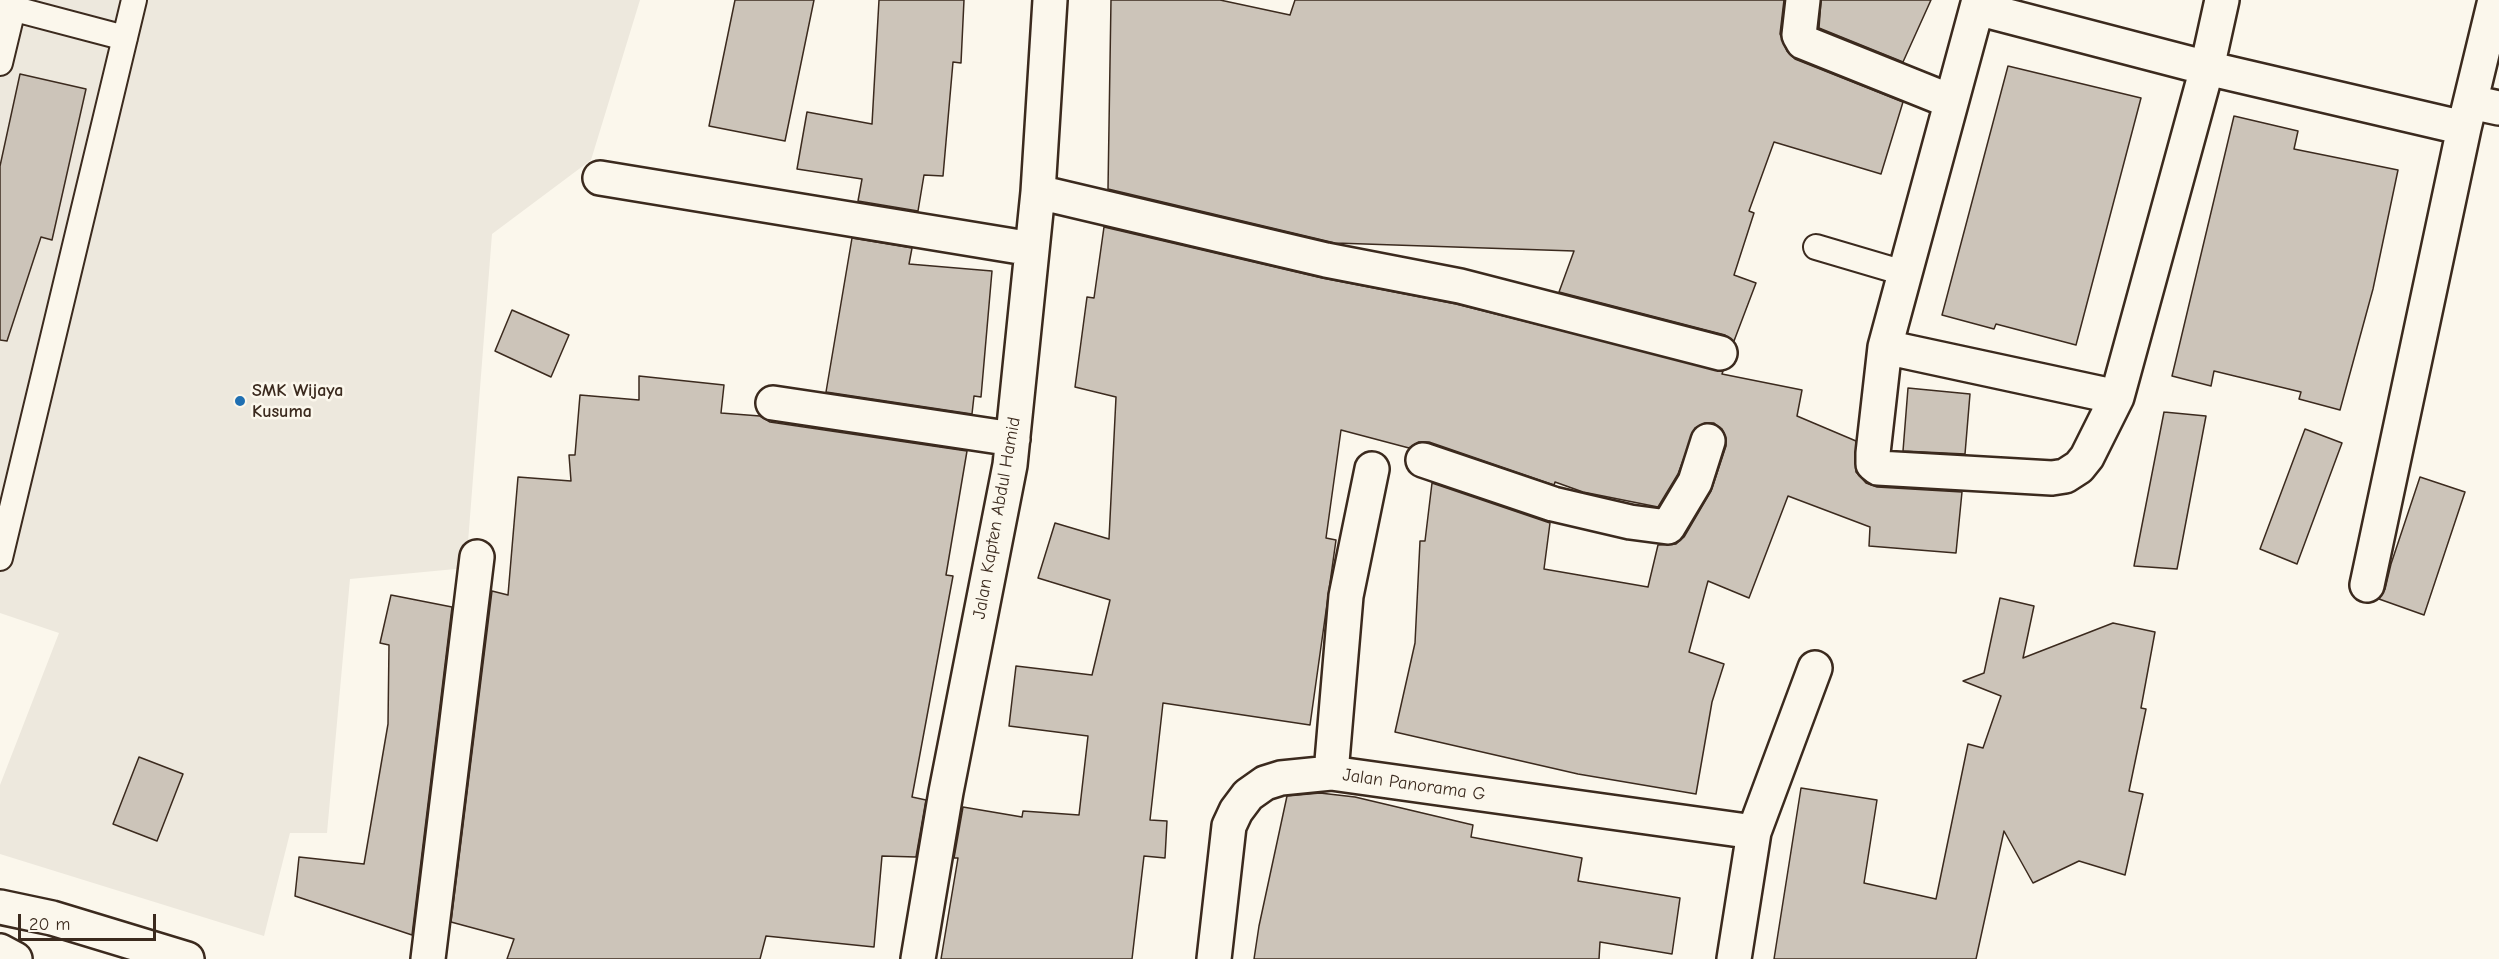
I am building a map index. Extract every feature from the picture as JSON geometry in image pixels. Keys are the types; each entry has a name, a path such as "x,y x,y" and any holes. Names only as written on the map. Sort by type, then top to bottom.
{"street":[{"name":"Jalan Kapten Abdul Hamid","path":"918,959 1013,439 1038,192 1050,0"},
{"path":"1803,0 1799,35 1803,42 1950,101"},
{"path":"2222,0 2207,68 2117,397 2087,457 2079,467 2065,476 2052,478 1878,468 1873,464 1873,453 1885,347 1978,4 2207,68 2478,113"},
{"path":"2367,585 2478,113 2495,0"},
{"path":"600,178 1032,249"},
{"path":"1038,192 1326,260 1460,286 1720,353"},
{"path":"1885,347 2117,397"},
{"path":"773,403 1013,439"},
{"path":"1423,460 1553,504 1630,522 1668,527 1695,482 1708,441"},
{"path":"1331,773 1346,596 1372,469"},
{"path":"428,959 477,557"},
{"path":"1734,959 1754,832 1815,668"},
{"name":"Jalan Panorama G","path":"1214,959 1227,836 1236,811 1248,795 1265,783 1281,778 1331,773 1754,832"},
{"path":"0,907 52,918 187,959"},
{"path":"0,951 15,959"}],"lane":[{"path":"0,558 134,0"},
{"path":"0,63 6,7 125,38"},
{"path":"1816,247 1904,273"}],"shaded area":[{"name":"SMK Wijaya Kusuma","path":"0,0 640,0 591,160 492,234 466,568 350,579 327,833 290,833 264,936 0,854 0,785 59,633 0,613"}],"building":[{"path":"735,0 814,0 785,141 709,126"},
{"path":"879,0 964,0 961,63 953,62 943,176 924,175 918,211 858,201 862,179 797,169 807,112 872,124"},
{"path":"1111,0 1220,0 1290,15 1295,0 1784,0 1780,34 1787,51 1795,59 1903,102 1881,174 1774,142 1749,211 1754,213 1734,275 1756,283 1734,341 1725,335 1559,292 1574,251 1335,243 1108,189"},
{"path":"1821,0 1931,0 1903,62 1819,28"},
{"path":"2008,66 2141,98 2076,345 1996,324 1994,329 1942,315"},
{"path":"20,74 86,89 52,240 41,237 7,341 0,340 0,166"},
{"path":"2234,116 2298,131 2294,149 2398,170 2373,289 2340,410 2299,399 2301,392 2214,371 2211,386 2172,376"},
{"path":"1104,227 1322,278 1456,304 1723,371 1722,374 1802,390 1797,416 1856,441 1856,472 1866,483 1877,487 1962,492 1956,553 1869,546 1870,527 1788,496 1749,598 1708,581 1689,652 1724,664 1712,702 1696,794 1578,774 1395,732 1415,643 1420,541 1425,541 1432,483 1550,523 1544,569 1648,587 1658,545 1676,544 1684,537 1711,491 1726,446 1726,438 1722,429 1714,423 1705,423 1695,428 1678,474 1658,507 1583,492 1555,482 1554,485 1429,442 1419,442 1409,448 1341,430 1326,538 1336,540 1310,725 1163,703 1150,820 1167,821 1165,858 1144,856 1132,959 941,959 958,858 954,858 963,807 1022,817 1023,811 1079,815 1088,736 1009,726 1016,666 1092,675 1110,600 1038,578 1055,523 1109,539 1116,397 1075,387 1087,297 1094,298"},
{"path":"852,238 912,248 909,264 992,271 981,397 974,396 972,414 826,392"},
{"path":"512,310 569,335 551,377 495,351"},
{"path":"639,376 724,385 721,413 760,416 770,422 967,451 946,575 953,576 912,797 926,800 916,857 882,856 874,947 766,936 760,959 507,959 514,939 451,922 492,591 508,595 518,477 571,481 569,455 575,455 580,395 639,400"},
{"path":"1908,388 1970,394 1965,454 1903,451"},
{"path":"2164,412 2206,416 2177,569 2134,566"},
{"path":"2305,429 2342,443 2297,564 2260,549"},
{"path":"2420,477 2465,492 2424,615 2379,599 2385,589"},
{"path":"391,595 452,607 412,935 295,896 299,857 364,864 388,724 389,645 380,643"},
{"path":"2000,598 2034,606 2023,658 2113,623 2155,632 2141,708 2146,709 2129,791 2143,794 2125,875 2079,861 2033,883 2004,831 1976,959 1774,959 1801,788 1877,800 1864,883 1936,899 1968,744 1983,748 2001,696 1963,681 1984,673"},
{"path":"139,757 183,774 157,841 113,824"},
{"path":"1320,793 1355,797 1473,825 1471,837 1582,858 1578,881 1680,898 1672,954 1600,942 1599,959 1254,959 1287,796"}],"place":[{"name":"SMK Wijaya Kusuma","path":"240,401"}]}
